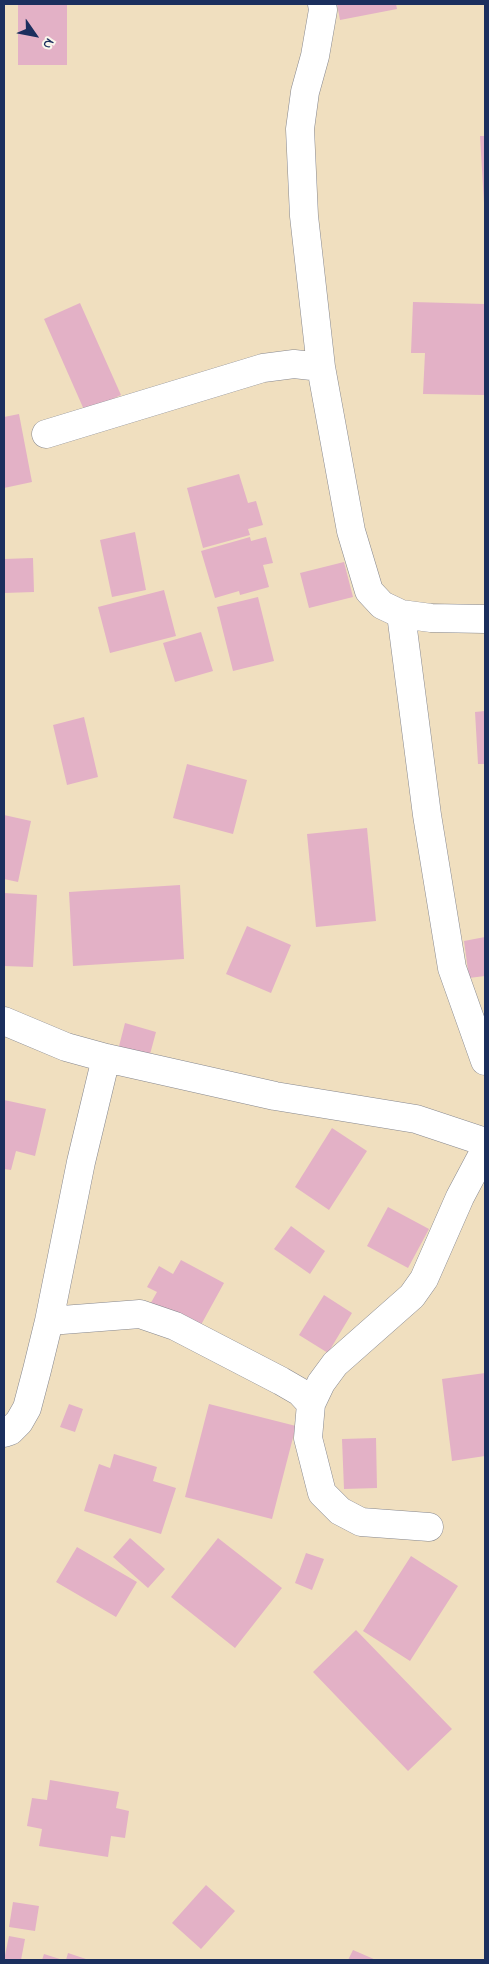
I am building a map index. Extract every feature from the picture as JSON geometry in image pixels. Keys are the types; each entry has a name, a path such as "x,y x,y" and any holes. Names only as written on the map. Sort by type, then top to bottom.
{"street":[{"path":"322,4 323,10 315,56 305,92 300,129 304,216 321,367 351,531 369,590 382,605 401,614 431,618 485,619"},
{"path":"46,434 263,368 294,364 321,367"},
{"path":"401,614 427,815 452,968 485,1061"},
{"path":"4,1021 66,1048 274,1096 416,1119 485,1142"},
{"path":"4,1433 10,1431 20,1422 27,1408 49,1321 81,1162 106,1058"},
{"path":"429,1527 361,1522 340,1511 322,1493 308,1438 311,1404 321,1383 335,1364 412,1296 420,1284 460,1197 485,1150"},
{"path":"49,1321 140,1314 175,1326 281,1380 300,1392 311,1404"}],"building":[{"path":"18,4 67,4 67,65 18,65"},
{"path":"337,4 396,4 397,9 340,20"},
{"path":"480,136 485,136 485,203 484,203"},
{"path":"413,302 485,304 484,395 423,394 425,353 411,353"},
{"path":"80,303 121,395 85,412 44,319"},
{"path":"19,414 32,482 4,488 4,417"},
{"path":"239,474 248,503 256,501 263,525 248,529 250,535 203,548 187,488"},
{"path":"135,532 146,590 112,597 100,540"},
{"path":"250,537 251,541 266,537 273,563 263,565 269,587 240,595 239,591 215,598 201,551"},
{"path":"33,558 34,592 4,593 4,559"},
{"path":"344,562 353,597 309,608 300,573"},
{"path":"164,590 176,636 110,653 98,607"},
{"path":"258,597 274,661 233,671 217,607"},
{"path":"201,632 213,671 175,682 163,643"},
{"path":"485,711 485,764 478,764 475,712"},
{"path":"84,717 98,777 67,785 53,725"},
{"path":"187,764 247,780 233,834 173,818"},
{"path":"4,815 31,821 18,882 4,879"},
{"path":"367,828 376,921 316,927 307,834"},
{"path":"180,885 184,959 73,966 69,892"},
{"path":"4,893 37,895 33,967 4,966"},
{"path":"247,926 291,945 271,993 226,974"},
{"path":"485,937 485,976 469,978 464,941"},
{"path":"125,1023 156,1032 149,1058 118,1050"},
{"path":"4,1100 46,1109 35,1156 16,1151 11,1170 4,1169"},
{"path":"332,1128 367,1151 329,1210 295,1187"},
{"path":"388,1207 429,1229 408,1268 367,1246"},
{"path":"291,1226 325,1251 310,1274 274,1249"},
{"path":"181,1260 224,1283 196,1334 148,1308 157,1292 147,1287 159,1266 173,1274"},
{"path":"324,1295 352,1313 328,1353 299,1335"},
{"path":"485,1373 485,1456 452,1461 442,1379"},
{"path":"69,1404 83,1409 75,1432 60,1427"},
{"path":"209,1404 296,1426 272,1519 185,1497"},
{"path":"376,1438 377,1488 344,1489 342,1439"},
{"path":"114,1454 157,1467 153,1481 176,1488 161,1534 84,1511 99,1464 110,1468"},
{"path":"130,1538 165,1569 148,1588 113,1557"},
{"path":"218,1538 282,1588 235,1648 171,1597"},
{"path":"77,1547 137,1582 116,1617 56,1582"},
{"path":"306,1553 324,1559 312,1590 295,1583"},
{"path":"411,1556 458,1586 410,1661 363,1631"},
{"path":"356,1630 452,1729 408,1771 313,1672"},
{"path":"50,1780 119,1792 116,1808 129,1811 125,1838 111,1836 108,1857 39,1846 42,1829 27,1826 32,1798 47,1800"},
{"path":"206,1885 235,1911 201,1949 172,1923"},
{"path":"13,1902 39,1906 35,1931 9,1927"},
{"path":"9,1936 25,1939 21,1960 4,1960"},
{"path":"353,1950 376,1960 348,1960"},
{"path":"68,1953 89,1960 66,1960"},
{"path":"44,1954 63,1960 42,1960"}]}
